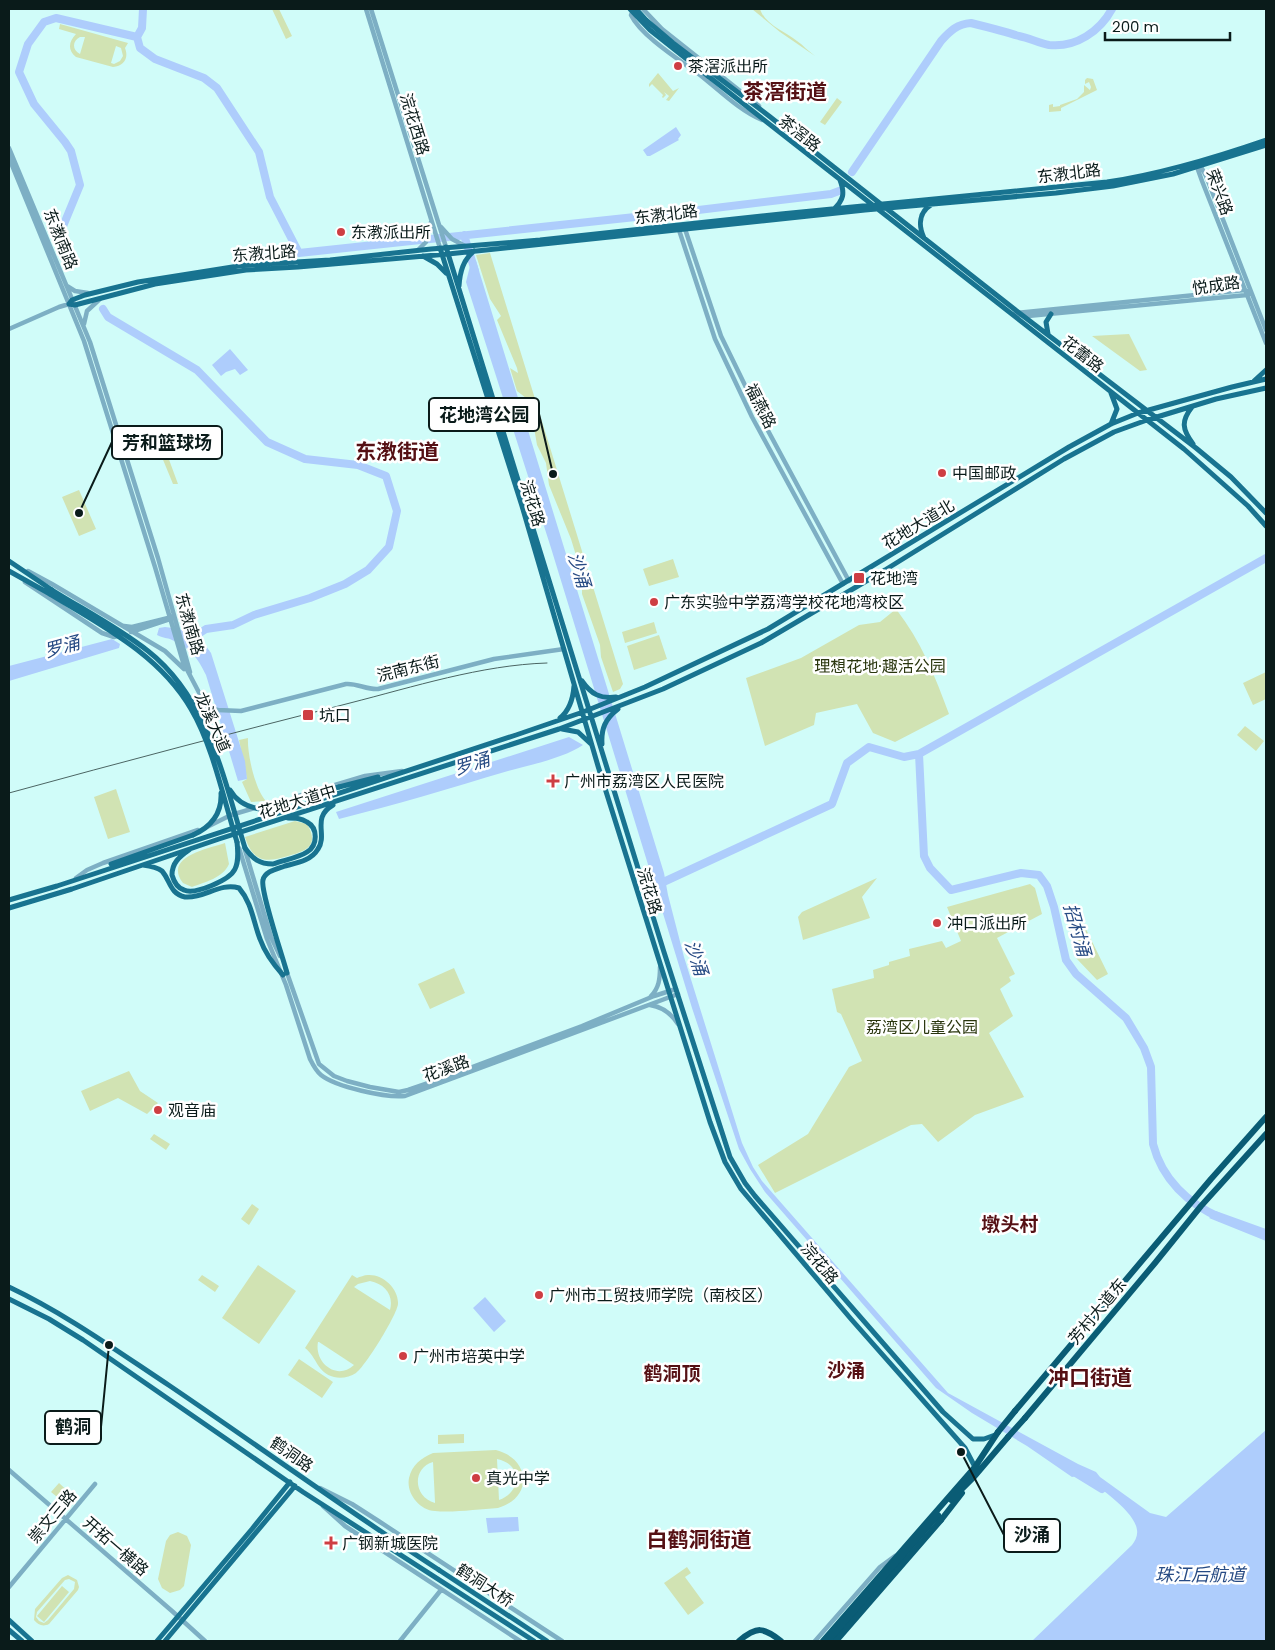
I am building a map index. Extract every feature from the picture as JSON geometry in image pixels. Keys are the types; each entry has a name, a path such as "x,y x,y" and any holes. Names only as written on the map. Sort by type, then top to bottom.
{"highway":[{"name":"芳村大道东","path":"823,1641 975,1467 996,1434 1015,1411 1266,1117"},
{"name":"芳村大道东","path":"830,1641 951,1500 1008,1438 1156,1263 1199,1208 1266,1134"},
{"path":"836,1641 941,1520 973,1478"},
{"path":"739,1641 755,1630 767,1631 778,1640"}],"main road":[{"path":"633,9 650,30 709,74"},
{"name":"茶滘路","path":"709,74 769,116 879,207"},
{"name":"茶滘路","path":"709,74 872,205"},
{"name":"东漖北路","path":"473,248 679,230 1107,182 1199,165 1266,140"},
{"name":"东漖北路","path":"886,208 1039,195 1113,186 1156,178 1266,145"},
{"path":"833,210 841,202 844,193 840,180"},
{"path":"924,238 920,230 921,218 925,210 934,203"},
{"name":"东漖北路","path":"448,254 473,248 872,205 879,207"},
{"name":"花蕾路","path":"879,207 886,208 1196,448 1231,477 1266,514"},
{"name":"花蕾路","path":"879,207 1214,475 1248,506 1266,526"},
{"name":"东漖北路","path":"72,303 92,294 150,280 230,267 330,260 442,247 466,251"},
{"name":"东漖北路","path":"72,303 155,284 246,270 307,267 423,256 442,247"},
{"name":"浣花路","path":"442,247 448,254 581,676 583,691 677,992 725,1144 736,1169 745,1183 930,1397 962,1430 973,1440 984,1439 996,1434"},
{"name":"浣花路","path":"442,247 449,277 522,506 592,745 660,966 725,1162 741,1189 866,1336 956,1437 966,1449 975,1467"},
{"path":"459,292 460,274 466,251"},
{"path":"423,256 437,264 449,277"},
{"path":"1048,335 1046,322 1051,314"},
{"path":"1252,382 1266,370"},
{"name":"花地大道北","path":"589,709 680,672 768,629 1111,424 1146,411 1266,379"},
{"name":"花地大道北","path":"592,717 663,688 761,643 1072,455 1114,432 1155,417 1216,399 1266,388"},
{"path":"1110,391 1117,409 1111,424"},
{"path":"1192,407 1186,416 1185,430 1196,448"},
{"name":"龙溪大道","path":"11,562 51,592"},
{"name":"龙溪大道","path":"9,571 51,592 127,636 149,651 165,666 182,686 198,712 245,848"},
{"path":"581,676 583,691"},
{"path":"574,683 570,705 557,722 559,729 578,732 592,745"},
{"path":"583,683 595,694 606,698 618,697"},
{"path":"600,741 602,729 610,715 624,705"},
{"name":"花地大道中","path":"9,900 57,886 557,722 589,709"},
{"name":"花地大道中","path":"9,908 72,889 193,847 592,717"},
{"path":"222,779 235,798 246,806 260,809 417,767"},
{"path":"57,886 205,829 216,816 221,799 222,779"},
{"name":"龙溪大道","path":"222,779 237,842"},
{"path":"285,974 265,897 263,880 272,870 312,856 320,846 322,814 339,801"},
{"path":"245,848 260,863 273,864 309,851 314,845 316,838 310,824 302,819 280,819"},
{"path":"193,847 176,860 172,870 173,880 179,888 188,891 225,880 234,871 238,862 237,842"},
{"path":"140,865 158,869 164,874 173,890 184,896 197,895 228,886 239,888 248,901 259,938 271,962 285,974"},
{"name":"鹤洞路","path":"9,1287 51,1308 86,1330 309,1482"},
{"name":"鹤洞路","path":"9,1299 49,1319 83,1340 316,1500"},
{"path":"956,1437 963,1436 962,1430"},
{"path":"165,1641 179,1619 290,1482"},
{"name":"鹤洞大桥","path":"309,1482 362,1520 547,1641"},
{"path":"157,1641 179,1619 295,1486"},
{"name":"鹤洞大桥","path":"316,1500 534,1641"},
{"path":"9,1620 32,1641"},
{"path":"9,1630 22,1641"}],"street":[{"name":"浣花西路","path":"366,9 431,218 432,233 442,247"},
{"name":"浣花西路","path":"371,9 439,225 443,232 442,247"},
{"path":"633,9 631,15 635,22 655,40 743,108 764,120"},
{"path":"643,9 662,29 746,95 769,116"},
{"name":"东漖南路","path":"9,148 66,284 172,618 178,627 182,650"},
{"name":"东漖南路","path":"9,158 72,303 84,326 143,510 172,618 172,625 190,675"},
{"name":"荣兴路","path":"1199,165 1266,343"},
{"name":"福燕路","path":"685,229 721,336 759,414 849,581"},
{"name":"福燕路","path":"679,230 715,339 752,417 843,584"},
{"path":"443,232 466,251"},
{"path":"416,251 421,248 432,233"},
{"path":"66,284 75,292 92,294"},
{"name":"荣兴路","path":"1248,292 1266,330"},
{"name":"悦成路","path":"1021,314 1051,314 1126,308 1248,292"},
{"name":"悦成路","path":"1021,314 1248,292"},
{"path":"84,326 87,311 102,297"},
{"name":"东漖北路","path":"9,329 72,303"},
{"path":"1012,314 1021,314"},
{"path":"11,562 123,626 172,657 190,675"},
{"path":"9,571 80,621 114,637 172,618"},
{"path":"102,633 115,632 123,626 132,627 172,618"},
{"name":"浣南东街","path":"190,675 205,704 213,709 234,711 346,684 354,684 373,690 501,658 564,649"},
{"path":"76,878 86,870 103,863 199,830 241,812 365,776 402,771"},
{"name":"龙溪大道","path":"237,842 262,912"},
{"name":"龙溪大道","path":"245,848 271,950 285,974"},
{"path":"648,999 658,988 660,966"},
{"name":"花溪路","path":"285,974 307,1051 314,1068 326,1078 346,1086 398,1097 413,1094 649,1005 669,994"},
{"name":"花溪路","path":"285,974 319,1064 334,1076 347,1081 399,1092 443,1078 648,999 677,992"},
{"path":"649,1005 657,1006 669,1013 679,1025"},
{"name":"开拓一横路","path":"9,1470 205,1641"},
{"name":"鹤洞路","path":"309,1482 373,1517 562,1641"},
{"name":"崇文三路","path":"9,1587 95,1484"},
{"name":"鹤洞路","path":"316,1500 345,1526 520,1641"},
{"name":"芳村大道东","path":"815,1641 880,1566 898,1553"},
{"path":"400,1641 441,1590"},
{"path":"542,1628 543,1641"}],"green space":[{"path":"272,9 279,9 292,36 286,39"},
{"path":"752,9 760,9 771,24 815,56 780,32"},
{"path":"60,24 128,43 125,48 125,61 113,67 76,57 71,51 70,46 76,34 59,29","holes":["80,37 85,37 80,54 74,48 74,43","116,46 121,48 123,56 120,61 114,64 111,63"]},
{"path":"658,73 673,91 679,88 669,101 666,100 669,96 664,92 666,95 663,98 663,95 652,84 649,87 649,84"},
{"path":"1087,78 1093,79 1097,90 1061,108 1061,111 1049,112 1049,105 1053,104 1053,107 1060,106 1077,99 1084,92 1084,85 1090,90 1089,82 1085,84"},
{"path":"837,98 842,102 825,125 820,122"},
{"path":"490,253 623,684 620,689 613,692 601,657 600,645 582,594 578,562 571,539 549,485 546,463 537,445 530,404 517,391 510,368 518,373 517,368 497,320 501,316 490,299 476,255"},
{"path":"1129,334 1147,370 1140,371 1092,336"},
{"path":"164,446 178,484 173,484 159,450"},
{"path":"79,490 96,529 79,536 62,497"},
{"path":"673,559 679,577 649,586 643,569"},
{"name":"理想花地·趣活公园","path":"896,609 927,659 949,714 895,742 873,733 857,704 816,713 814,725 765,746 746,678 801,658 859,625 880,622"},
{"path":"654,622 657,633 625,643 622,632"},
{"path":"659,635 667,659 634,670 627,646"},
{"path":"1266,672 1266,699 1253,705 1243,683"},
{"path":"1245,726 1264,741 1256,751 1237,735"},
{"path":"248,738 252,771 258,789 266,801 251,802 242,782 247,779 239,740"},
{"path":"116,789 130,832 108,839 94,797"},
{"path":"295,821 307,824 311,831 311,842 305,849 295,854 266,860 261,859 252,852 245,837"},
{"path":"225,843 229,864 223,873 192,887 183,883 178,874 183,860 199,851"},
{"path":"877,878 862,897 870,918 803,940 798,917 802,912"},
{"name":"荔湾区儿童公园","path":"1030,884 1035,888 1042,914 997,938 1015,974 1009,977 1011,981 1000,989 1013,1016 989,1033 1024,1097 975,1115 938,1142 922,1124 911,1125 775,1193 758,1165 808,1134 849,1067 862,1061 841,1014 837,1012 832,989 874,978 873,970 889,965 889,962 910,956 909,949 942,941 946,948 961,941 947,907"},
{"path":"1079,915 1108,974 1097,980 1077,959 1074,952 1069,921"},
{"path":"454,968 465,993 430,1009 418,984"},
{"path":"129,1071 140,1091 158,1103 147,1114 118,1098 90,1111 81,1091"},
{"path":"154,1134 170,1144 166,1150 150,1139"},
{"path":"252,1204 259,1209 249,1225 241,1219"},
{"path":"258,1265 296,1291 259,1344 222,1318"},
{"path":"202,1275 219,1286 215,1292 198,1280"},
{"path":"352,1275 357,1278 374,1275 384,1280 393,1288 398,1298 396,1310 387,1329 356,1373 342,1378 328,1375 305,1348","holes":["370,1281 375,1282 387,1291 391,1300 390,1310 354,1287","319,1342 354,1365 341,1371 328,1367 320,1357"]},
{"path":"299,1359 333,1382 322,1398 288,1375"},
{"path":"464,1434 464,1443 438,1444 438,1435"},
{"path":"496,1450 516,1461 523,1479 522,1488 509,1503 498,1508 450,1512 429,1510 415,1500 410,1489 409,1478 415,1466 433,1453","holes":["497,1459 511,1466 516,1478 516,1484 512,1490 507,1496 499,1500","433,1462 435,1502 435,1503 422,1495 418,1482 421,1470"]},
{"path":"59,1483 74,1497 67,1505 51,1492"},
{"path":"178,1532 187,1536 191,1545 184,1586 180,1590 170,1593 162,1588 158,1579 166,1541 170,1535"},
{"path":"687,1567 691,1573 685,1577 704,1603 688,1615 664,1583"},
{"path":"68,1575 77,1580 78,1590 49,1624 39,1624 34,1620 35,1609 62,1578","holes":["69,1579 75,1582 74,1589 48,1620 44,1623 39,1621 36,1617 37,1612 65,1580"]},
{"path":"62,1586 69,1592 44,1622 37,1616"}],"water":[{"path":"676,127 681,135 679,140 647,156 643,150"},
{"name":"珠江后航道","path":"476,261 664,873 684,957 742,1143 753,1167 762,1181 948,1393 1096,1472 1100,1477 1150,1513 1166,1517 1266,1430 1266,1641 1032,1641 1132,1545 1137,1534 1135,1523 1123,1507 1082,1475 1072,1477 936,1388 765,1192 750,1169 739,1149 692,1008 551,548 466,282 471,262"},
{"path":"230,349 248,370 240,375 235,369 221,376 212,365"},
{"path":"165,627 186,631 197,637 211,653 245,761 247,779 238,781 203,669 193,654 184,646 157,635 159,628"},
{"path":"112,639 120,644 119,648 9,681 9,666"},
{"path":"569,737 583,745 547,761 381,808 339,819 336,812"},
{"path":"1216,1211 1266,1229 1266,1241 1209,1218"},
{"path":"485,1297 506,1321 494,1332 473,1308"},
{"path":"518,1517 519,1531 488,1533 486,1518"}],"waterway":[{"path":"143,9 142,28 137,37 140,48 155,59 204,78 217,88 259,152 270,197 299,253 682,212 831,194 839,191"},
{"path":"852,172 941,41 954,29 971,23 1049,45 1069,44 1094,31 1112,9"},
{"path":"75,262 59,236 80,185 71,151 34,104 19,72 28,44 44,22 56,18 137,37"},
{"name":"沙涌","path":"464,235 475,271"},
{"path":"103,309 108,317 197,370 267,442 305,459 358,465 386,476 397,511 389,547 368,570 345,584 310,598 254,615 233,625 206,629 189,640"},
{"path":"657,885 832,804 847,763 869,747 904,757 919,754 1266,558"},
{"name":"招村涌","path":"919,754 924,856 930,868 951,890 1021,873 1039,875 1047,886 1054,907 1066,960 1076,974 1126,1018 1144,1048 1151,1067 1153,1144 1157,1157 1170,1179 1187,1198 1221,1218"},
{"name":"沙涌","path":"1071,1470 1102,1489"}],"railway":[{"path":"9,793 447,678 497,668 547,663"}],"place":[{"name":"茶滘派出所","path":"678,66"},
{"name":"东漖派出所","path":"341,232"},
{"name":"中国邮政","path":"942,473"},
{"name":"花地湾公园","path":"553,474"},
{"name":"芳和篮球场","path":"79,513"},
{"name":"花地湾","path":"859,578"},
{"name":"广东实验中学荔湾学校花地湾校区","path":"654,602"},
{"name":"坑口","path":"308,715"},
{"name":"广州市荔湾区人民医院","path":"553,781"},
{"name":"冲口派出所","path":"937,923"},
{"name":"观音庙","path":"158,1110"},
{"name":"广州市工贸技师学院（南校区）","path":"539,1295"},
{"name":"鹤洞","path":"109,1345"},
{"name":"广州市培英中学","path":"403,1356"},
{"name":"沙涌","path":"961,1452"},
{"name":"真光中学","path":"476,1478"},
{"name":"广钢新城医院","path":"331,1543"}],"district":[{"name":"茶滘街道","path":"785,92"},
{"name":"东漖街道","path":"397,452"},
{"name":"墩头村","path":"1010,1224"},
{"name":"沙涌","path":"846,1370"},
{"name":"鹤洞顶","path":"672,1373"},
{"name":"冲口街道","path":"1090,1378"},
{"name":"白鹤洞街道","path":"699,1540"}],"water label":[{"name":"罗涌","path":"62,647"},
{"name":"罗涌","path":"472,764"}]}
